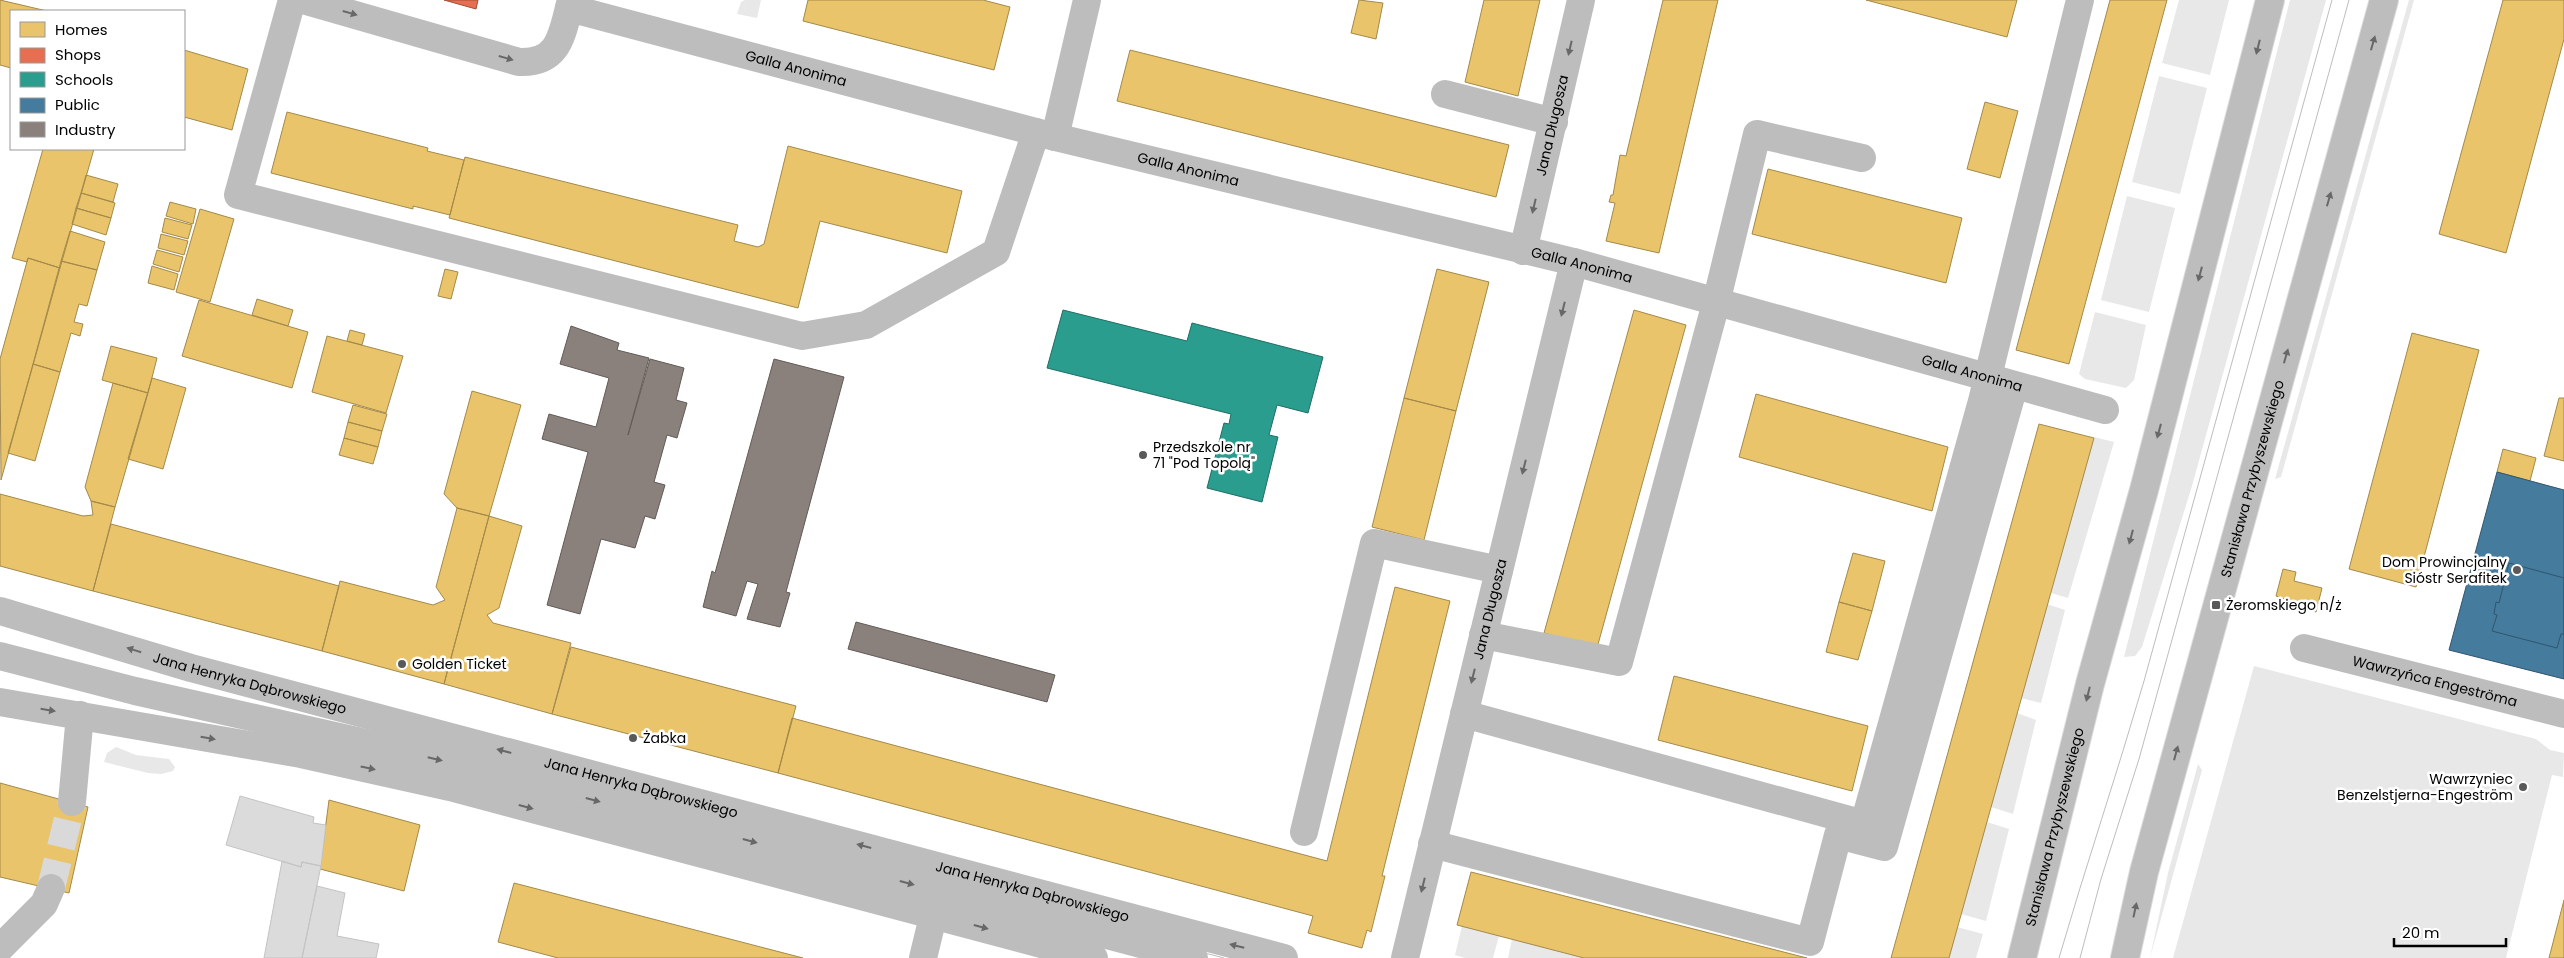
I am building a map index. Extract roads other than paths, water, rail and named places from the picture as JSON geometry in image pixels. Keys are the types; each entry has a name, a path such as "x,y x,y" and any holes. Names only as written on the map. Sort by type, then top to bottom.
{"street":[{"path":"292,0 238,195 802,336 866,325 996,252 1046,135 1087,0"},
{"name":"Galla Anonima","path":"303,0 519,62 534,62 546,57 556,48 562,37 570,4 1046,135 1574,262 2105,410"},
{"name":"Jana Długosza","path":"1523,251 1581,0"},
{"path":"1464,714 1864,824 1988,378 2080,0"},
{"name":"Stanisława Przybyszewskiego","path":"2022,958 2088,692 2144,490 2270,0"},
{"name":"Stanisława Przybyszewskiego","path":"2126,958 2151,845 2384,0"},
{"path":"1445,94 1554,122"},
{"path":"1483,635 1618,662 1716,303 1757,134 1862,158"},
{"name":"Jana Długosza","path":"1405,958 1574,262"},
{"path":"1432,844 1810,942 1838,835 1884,847 2014,386"},
{"path":"1304,832 1374,543 1499,570"},
{"name":"Jana Henryka Dąbrowskiego","path":"0,611 200,670 468,742 939,891 1094,958"},
{"name":"Wawrzyńca Engeströma","path":"2304,648 2564,714"},
{"path":"0,656 135,691 303,727 446,761 1194,958"},
{"name":"Jana Henryka Dąbrowskiego","path":"0,702 301,754 939,891 1284,958"},
{"path":"72,802 80,715"},
{"path":"303,727 468,742"},
{"path":"0,948 44,904 51,888"},
{"path":"923,958 939,891"}],"tunnel":[{"path":"51,888 72,802"}],"tram line":[{"path":"2059,958 2144,681 2332,0"},
{"path":"2080,958 2101,879 2139,759 2349,0"},
{"path":"0,650 376,737 1224,958"},
{"path":"0,666 429,767 1159,958"}],"place":[{"name":"Przedszkole nr 71 \"Pod Topolą\"","path":"1143,455"},
{"name":"Dom Prowincjalny Sióstr Serafitek","path":"2517,570"},
{"name":"Żeromskiego n/ż","path":"2216,605"},
{"name":"Golden Ticket","path":"402,664"},
{"name":"Żabka","path":"633,738"},
{"name":"Wawrzyniec Benzelstjerna-Engeström","path":"2523,787"}]}
